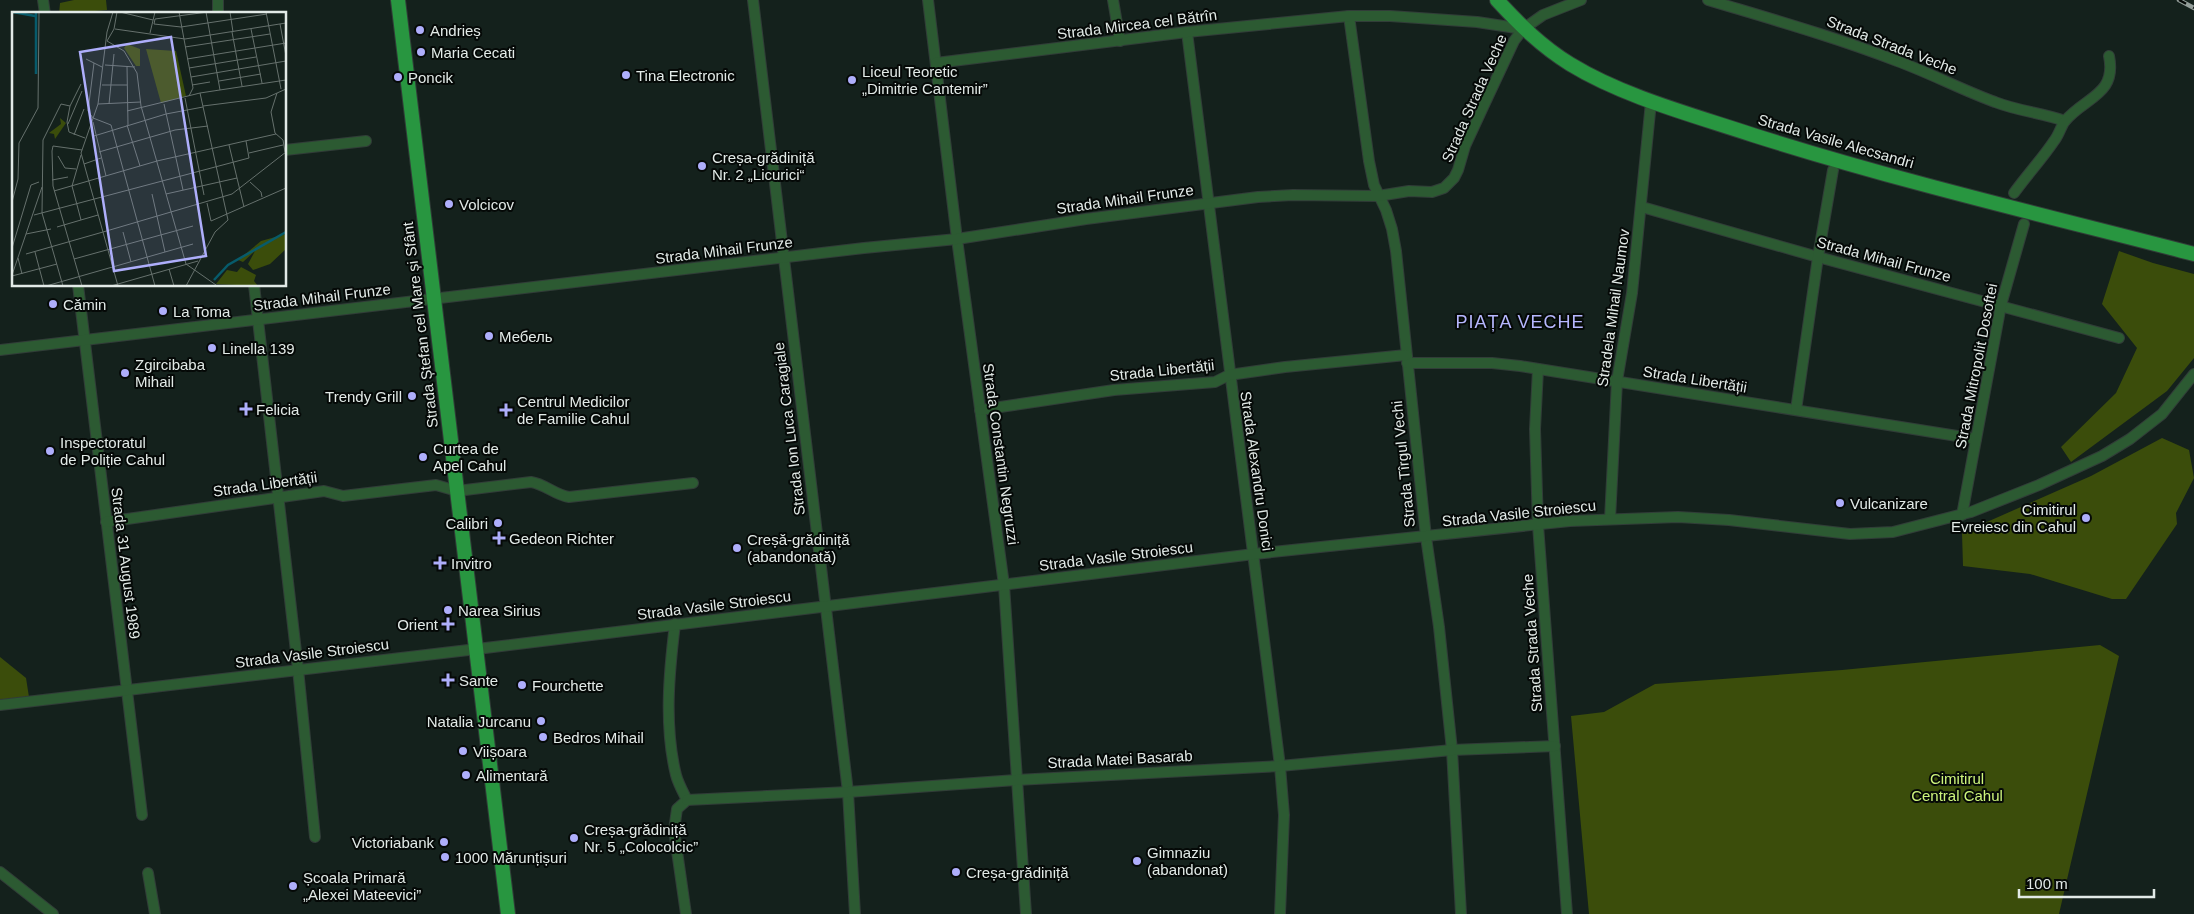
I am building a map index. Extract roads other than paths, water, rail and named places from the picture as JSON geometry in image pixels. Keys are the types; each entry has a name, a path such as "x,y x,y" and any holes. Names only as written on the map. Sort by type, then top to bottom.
{"main road":[{"name":"Strada Ștefan cel Mare și Sfânt","path":"398,0 508,914"},
{"name":"Strada Vasile Alecsandri","path":"1497,0 1522,28 1551,52 1572,65 1651,102 1835,161 2194,254"}],"street":[{"name":"Strada Ion Luca Caragiale","path":"754,0 848,792 855,914"},
{"name":"Strada Constantin Negruzzi","path":"928,0 957,239 1004,585 1026,914"},
{"path":"1113,0 1120,41"},
{"name":"Strada Strada Veche","path":"1449,184 1458,170 1465,146 1508,53 1522,28 1543,15 1581,0"},
{"name":"Strada Strada Veche","path":"1708,0 1838,39 1944,79 1993,102 2065,121"},
{"name":"Strada Mircea cel Bătrîn","path":"936,64 1187,32 1349,16 1390,16 1477,22 1522,28"},
{"name":"Strada Tîrgul Vechi","path":"1349,16 1369,161 1378,196 1386,210 1393,236 1426,537 1439,627 1452,750 1461,914"},
{"name":"Strada Alexandru Donici","path":"1187,32 1280,766 1284,815 1280,914"},
{"path":"2014,193 2055,140 2065,121 2104,88 2112,68 2109,56"},
{"name":"Stradela Mihail Naumov","path":"1610,519 1617,381 1632,293 1642,206 1644,157 1651,102"},
{"path":"286,150 366,141"},
{"path":"1796,410 1818,257 1833,170"},
{"name":"Strada Mihail Frunze","path":"0,350 864,248 957,239 1209,202 1293,195 1378,196 1408,191 1432,192 1449,184"},
{"name":"Strada Mihail Frunze","path":"1642,206 1818,257 2119,338"},
{"name":"Strada Mitropolit Dosoftei","path":"1962,515 2001,305 2024,224"},
{"name":"Strada 31 August 1989","path":"78,286 142,815"},
{"path":"254,286 298,669 315,837"},
{"name":"Strada Libertății","path":"980,410 1114,390 1207,383 1221,380 1229,375 1285,367 1407,359 1492,363 1538,369 1976,439"},
{"name":"Strada Strada Veche","path":"1538,369 1535,429 1538,525 1566,914"},
{"name":"Strada Vasile Stroiescu","path":"0,705 1254,554 1538,525 1610,519 1678,517 1729,520 1850,534 1893,532 1962,515 2039,485 2102,456 2130,439 2162,414 2194,374"},
{"name":"Strada Libertății","path":"106,522 278,496 324,491 343,496 436,485 457,491 531,482 539,483 555,493 569,497 693,483"},
{"path":"676,624 670,661 669,708 671,751 676,777 687,800 677,809 674,830 686,914"},
{"name":"Strada Matei Basarab","path":"687,800 1280,766 1452,750 1555,746"},
{"path":"0,872 54,914"},
{"path":"148,873 155,914"}],"railway":[{"path":"2179,0 2194,8"}],"place":[{"name":"Andrieș","path":"420,30"},
{"name":"Maria Cecati","path":"421,52"},
{"name":"Tina Electronic","path":"626,75"},
{"name":"Poncik","path":"398,77"},
{"name":"Liceul Teoretic „Dimitrie Cantemir”","path":"852,80"},
{"name":"Creșa-grădiniță Nr. 2 „Licurici“","path":"702,166"},
{"name":"Volcicov","path":"449,204"},
{"name":"Cămin","path":"53,304"},
{"name":"La Toma","path":"163,311"},
{"name":"Мебель","path":"489,336"},
{"name":"Linella 139","path":"212,348"},
{"name":"Zgircibaba Mihail","path":"125,373"},
{"name":"Trendy Grill","path":"412,396"},
{"name":"Felicia","path":"246,409"},
{"name":"Centrul Medicilor de Familie Cahul","path":"506,410"},
{"name":"Inspectoratul de Poliție Cahul","path":"50,451"},
{"name":"Curtea de Apel Cahul","path":"423,457"},
{"name":"Vulcanizare","path":"1840,503"},
{"name":"Cimitirul Evreiesc din Cahul","path":"2086,518"},
{"name":"Calibri","path":"498,523"},
{"name":"Gedeon Richter","path":"499,538"},
{"name":"Creșă-grădiniță (abandonată)","path":"737,548"},
{"name":"Invitro","path":"440,563"},
{"name":"Narea Sirius","path":"448,610"},
{"name":"Orient","path":"448,624"},
{"name":"Sante","path":"448,680"},
{"name":"Fourchette","path":"522,685"},
{"name":"Natalia Jurcanu","path":"541,721"},
{"name":"Bedros Mihail","path":"543,737"},
{"name":"Viișoara","path":"463,751"},
{"name":"Alimentară","path":"466,775"},
{"name":"Creșa-grădiniță Nr. 5 „Colocolcic”","path":"574,838"},
{"name":"Victoriabank","path":"444,842"},
{"name":"1000 Mărunțișuri","path":"445,857"},
{"name":"Gimnaziu (abandonat)","path":"1137,861"},
{"name":"Creșa-grădiniță","path":"956,872"},
{"name":"Școala Primară „Alexei Mateevici”","path":"293,886"}],"district":[{"name":"PIAȚA VECHE","path":"1520,322"}],"park label":[{"name":"Cimitirul Central Cahul","path":"1957,786"}]}
